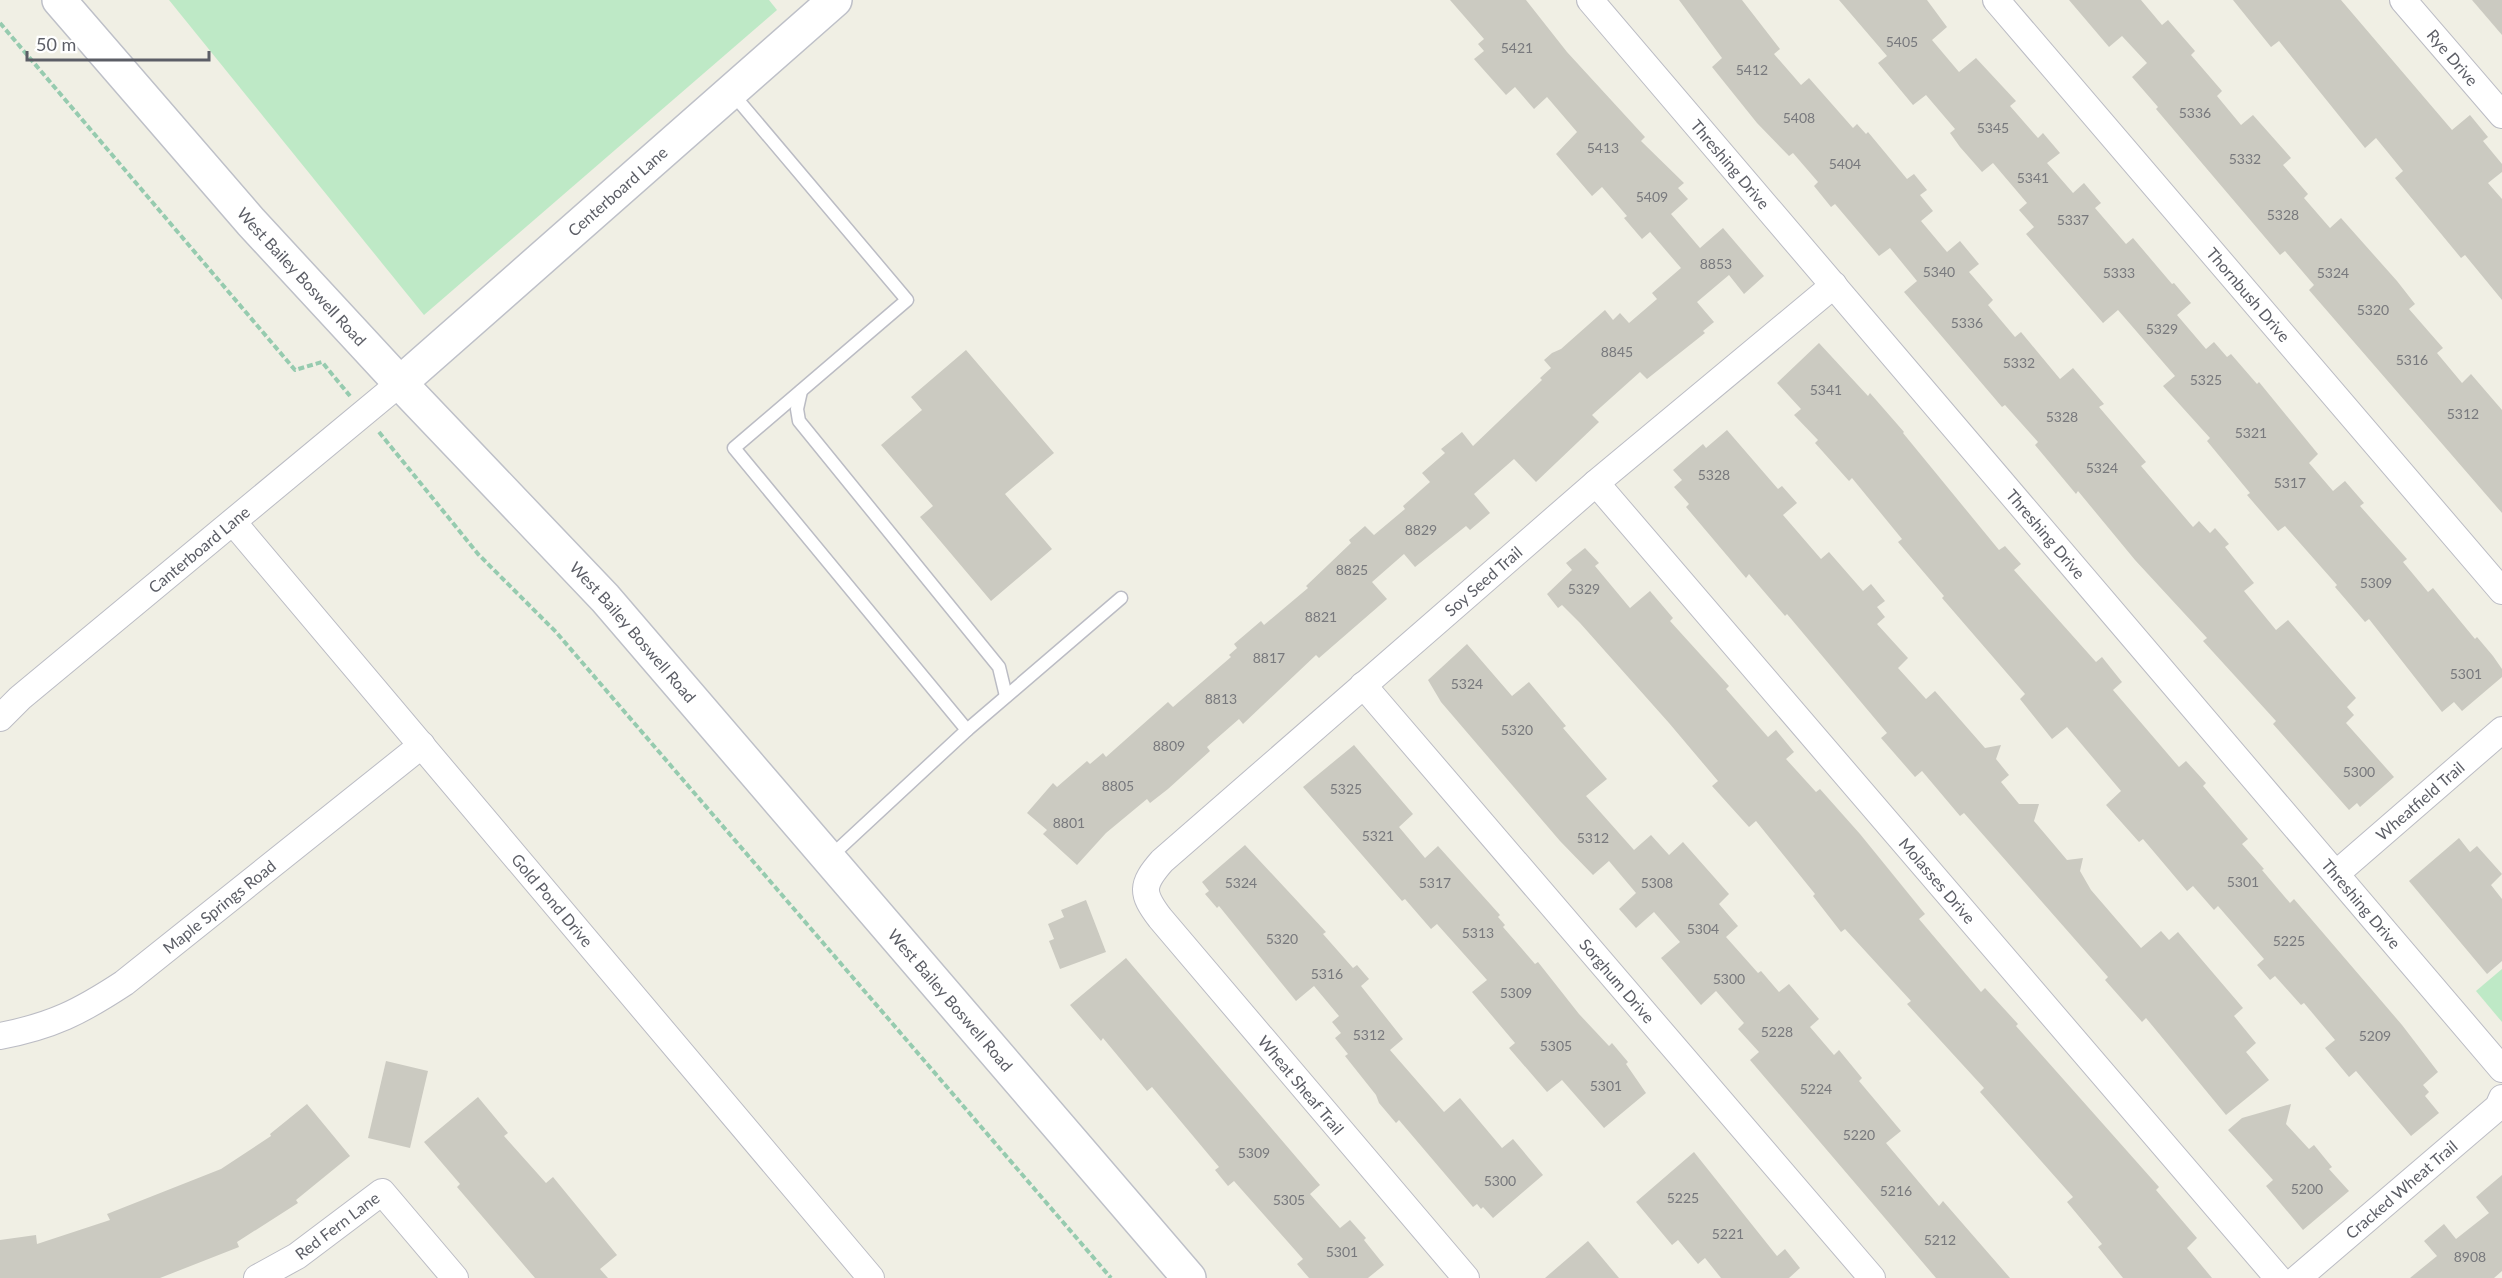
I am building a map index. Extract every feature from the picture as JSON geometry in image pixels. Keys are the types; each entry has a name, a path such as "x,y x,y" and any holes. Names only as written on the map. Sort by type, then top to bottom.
{"main road":[{"name":"West Bailey Boswell Road","path":"59,0 244,213 400,383 605,598 827,860 1189,1278"},
{"name":"Centerboard Lane","path":"400,383 835,0"}],"street":[{"name":"Threshing Drive","path":"1590,0 2502,1069"},
{"name":"Thornbush Drive","path":"1996,0 2502,591"},
{"name":"Rye Drive","path":"2403,0 2502,115"},
{"name":"Soy Seed Trail","path":"1144,888 1151,874 1162,861 1363,685 1596,483 1834,285"},
{"name":"Canterboard Lane","path":"0,718 20,698 400,383"},
{"name":"Molasses Drive","path":"1596,483 2278,1278"},
{"name":"Gold Pond Drive","path":"233,522 871,1278"},
{"name":"Sorghum Drive","path":"1363,685 1872,1278"},
{"name":"Wheatfield Trail","path":"2337,873 2502,730"},
{"name":"Maple Springs Road","path":"0,1036 38,1028 83,1010 124,982 422,745"},
{"name":"Wheat Sheaf Trail","path":"1144,888 1148,902 1160,918 1455,1274"},
{"name":"Cracked Wheat Trail","path":"2298,1278 2498,1107 2502,1098"},
{"name":"Red Fern Lane","path":"257,1278 297,1256 382,1192 454,1278"}],"lane":[{"path":"731,92 907,300 734,448 967,730"},
{"path":"801,391 797,409 799,421 999,668 1006,696"},
{"path":"827,860 967,730 1121,598"}],"path":[{"path":"0,23 295,370 322,362 477,554 556,632 1111,1278"}],"green space":[{"path":"169,0 769,0 777,10 424,315"},
{"path":"2502,969 2502,1022 2476,991"}],"building":[{"path":"1450,0 1526,0 1567,52 1645,137 1641,141 1684,183 1678,188 1688,199 1671,214 1700,248 1723,228 1764,276 1744,294 1729,275 1697,302 1714,322 1703,331 1705,333 1647,379 1640,372 1592,415 1599,422 1536,482 1514,459 1474,494 1490,513 1470,530 1466,526 1415,567 1404,554 1372,582 1387,599 1319,658 1316,655 1243,724 1239,719 1207,747 1210,751 1168,789 1150,803 1147,799 1106,833 1077,865 1043,834 1047,830 1027,813 1053,783 1057,787 1087,761 1090,764 1103,753 1106,757 1168,702 1173,707 1231,657 1229,655 1237,648 1234,644 1261,621 1264,625 1308,588 1306,586 1351,543 1349,540 1365,526 1374,535 1405,509 1403,506 1430,482 1422,473 1445,453 1441,449 1462,432 1473,446 1542,380 1540,378 1551,368 1544,360 1552,353 1561,349 1605,310 1613,320 1620,313 1629,323 1657,299 1652,293 1681,268 1650,232 1642,239 1624,218 1627,216 1602,187 1592,196 1556,154 1577,132 1547,97 1534,109 1515,87 1506,95 1474,59 1484,51 1478,44 1484,39"},
{"path":"1679,0 1742,0 1780,49 1774,54 1801,85 1809,78 1853,128 1857,124 1866,134 1868,132 1907,179 1914,174 1927,190 1920,195 1933,211 1921,221 1947,252 1960,241 1979,264 1969,272 1993,300 1988,305 2015,337 2021,332 2060,379 2073,368 2104,404 2099,407 2146,462 2141,466 2193,527 2199,521 2210,533 2215,528 2229,544 2225,547 2254,583 2244,591 2276,630 2288,620 2356,698 2347,707 2354,715 2346,723 2394,777 2360,807 2357,803 2349,810 2273,724 2276,721 2203,641 2207,638 2135,560 2078,491 2076,494 2035,445 2038,442 2005,405 2002,407 1904,292 1917,281 1890,248 1879,256 1835,204 1831,207 1814,186 1818,182 1793,153 1789,156 1757,123 1712,67 1722,58"},
{"path":"1839,0 1927,0 1947,27 1932,40 1959,72 1976,58 2016,101 2010,106 2038,138 2043,133 2060,153 2047,163 2073,193 2084,183 2101,203 2095,208 2126,244 2133,238 2172,284 2174,283 2191,303 2177,315 2206,349 2214,342 2227,357 2231,354 2257,384 2259,382 2318,454 2309,463 2333,491 2345,481 2364,503 2360,506 2407,559 2403,562 2428,592 2433,588 2475,639 2477,637 2493,656 2502,669 2502,677 2462,711 2454,702 2442,712 2369,619 2365,622 2335,587 2337,585 2285,526 2278,531 2247,495 2250,493 2207,441 2210,438 2163,386 2175,376 2118,310 2103,323 2026,234 2034,227 2019,210 2027,203 1993,163 1982,172 1950,133 1955,129 1926,95 1913,105 1878,63 1887,56"},
{"path":"2069,0 2141,0 2162,25 2168,20 2195,51 2191,55 2222,91 2217,96 2241,125 2253,115 2291,158 2283,165 2308,194 2304,198 2330,228 2341,218 2397,281 2415,304 2409,309 2443,348 2437,353 2462,383 2471,374 2502,410 2502,513 2309,290 2314,285 2285,251 2280,255 2156,109 2158,107 2132,77 2147,63 2122,36 2109,47"},
{"path":"2233,0 2341,0 2452,130 2470,115 2488,137 2483,141 2502,164 2502,172 2488,183 2502,199 2502,300 2465,255 2461,258 2395,178 2403,171 2376,138 2365,148 2279,41 2271,47"},
{"path":"2472,0 2502,0 2502,35"},
{"path":"1819,343 1868,396 1870,393 1904,432 1999,550 2005,546 2021,564 2014,570 2096,662 2102,657 2122,682 2113,690 2179,767 2186,761 2206,783 2203,786 2248,839 2242,844 2264,869 2262,870 2290,903 2294,899 2402,1025 2438,1072 2423,1085 2429,1092 2425,1096 2439,1113 2411,1136 2356,1071 2349,1077 2325,1048 2335,1040 2304,1003 2301,1005 2275,976 2270,980 2257,965 2264,959 2218,906 2214,910 2193,886 2187,891 2143,839 2139,842 2106,805 2121,791 2067,727 2052,739 2020,699 2025,694 1942,598 1944,596 1898,542 1902,539 1852,478 1849,481 1815,443 1818,440 1794,415 1801,409 1777,383"},
{"path":"966,350 1054,453 1005,494 1052,549 991,601 920,517 933,506 881,445 922,410 911,397"},
{"path":"1727,430 1778,489 1782,486 1797,503 1783,515 1821,559 1829,552 1863,591 1871,584 1885,601 1877,607 1885,617 1877,624 1908,658 1898,668 1926,699 1935,691 1985,748 2001,745 1996,759 2009,775 2001,782 2019,804 2039,804 2034,821 2067,860 2083,858 2080,871 2091,890 2141,948 2161,931 2169,940 2178,932 2243,1008 2234,1016 2256,1043 2246,1052 2269,1080 2226,1115 2146,1018 2142,1022 2105,980 2108,977 1964,813 1960,816 1922,771 1915,777 1881,738 1887,733 1787,614 1785,616 1749,574 1746,578 1686,507 1689,504 1674,487 1682,480 1673,470 1703,444 1706,448"},
{"path":"1585,548 1599,563 1595,566 1630,608 1650,591 1673,618 1670,621 1729,686 1726,689 1768,737 1776,730 1794,752 1786,759 1816,792 1820,789 1860,834 1925,914 1919,919 1981,992 1985,988 2018,1024 2016,1026 2159,1187 2156,1190 2197,1238 2187,1248 2212,1278 2123,1278 2098,1247 2102,1244 2067,1202 2073,1197 1980,1092 1984,1088 1907,1004 1911,1001 1845,929 1841,932 1813,896 1815,894 1756,821 1749,827 1712,786 1718,781 1669,723 1580,623 1562,605 1558,608 1547,594 1572,570 1566,563"},
{"path":"1467,644 1512,696 1529,682 1566,726 1563,728 1607,779 1586,796 1634,850 1651,835 1669,855 1683,842 1729,894 1719,904 1738,926 1726,937 1758,973 1761,971 1779,992 1789,984 1819,1019 1810,1027 1834,1055 1839,1050 1862,1078 1859,1081 1901,1131 1886,1143 1939,1206 1943,1201 2010,1278 1936,1278 1750,1060 1759,1052 1738,1029 1744,1023 1716,991 1701,1005 1661,958 1680,942 1654,912 1636,928 1619,909 1636,893 1609,861 1593,875 1560,841 1441,702 1428,680"},
{"path":"1354,745 1413,814 1399,827 1425,858 1438,846 1500,915 1498,917 1505,925 1503,927 1535,964 1538,962 1579,1014 1609,1046 1612,1043 1628,1062 1626,1064 1646,1093 1604,1128 1562,1080 1547,1092 1509,1048 1515,1043 1472,992 1487,980 1437,924 1431,929 1405,899 1402,901 1303,787"},
{"path":"2459,838 2470,852 2477,846 2502,874 2491,885 2502,899 2502,961 2487,974 2409,881"},
{"path":"1245,845 1326,932 1323,934 1353,968 1357,965 1369,979 1361,986 1403,1039 1390,1050 1444,1112 1460,1098 1502,1148 1513,1139 1543,1175 1493,1218 1483,1207 1481,1209 1477,1204 1473,1207 1399,1120 1396,1123 1379,1103 1376,1095 1345,1056 1348,1054 1335,1038 1341,1033 1332,1022 1339,1016 1314,986 1296,1001 1219,906 1217,908 1205,894 1209,891 1202,882"},
{"path":"1086,900 1106,952 1060,969 1049,941 1054,939 1048,924 1064,917 1061,910"},
{"path":"1126,958 1320,1185 1310,1194 1340,1228 1350,1220 1366,1238 1364,1240 1384,1265 1368,1278 1309,1278 1297,1264 1303,1259 1234,1181 1228,1186 1215,1170 1219,1167 1152,1087 1147,1091 1103,1038 1101,1041 1070,1005"},
{"path":"386,1061 428,1071 410,1148 368,1138"},
{"path":"478,1097 508,1133 504,1136 546,1183 553,1177 617,1255 600,1269 608,1278 535,1278 457,1187 460,1184 424,1142"},
{"path":"307,1104 350,1156 296,1200 298,1203 237,1242 239,1247 160,1278 0,1278 0,1240 36,1235 37,1244 110,1220 107,1214 221,1169 271,1136 270,1134"},
{"path":"2291,1104 2286,1124 2309,1149 2314,1145 2332,1167 2329,1169 2349,1191 2303,1230 2266,1186 2273,1180 2228,1130 2242,1118"},
{"path":"1694,1152 1777,1256 1785,1249 1800,1268 1789,1278 1721,1278 1705,1258 1698,1264 1678,1240 1672,1245 1636,1202"},
{"path":"2502,1175 2502,1271 2494,1278 2410,1278 2437,1256 2424,1241 2444,1224 2456,1239 2489,1213 2476,1197"},
{"path":"1588,1241 1619,1278 1545,1278"}]}
